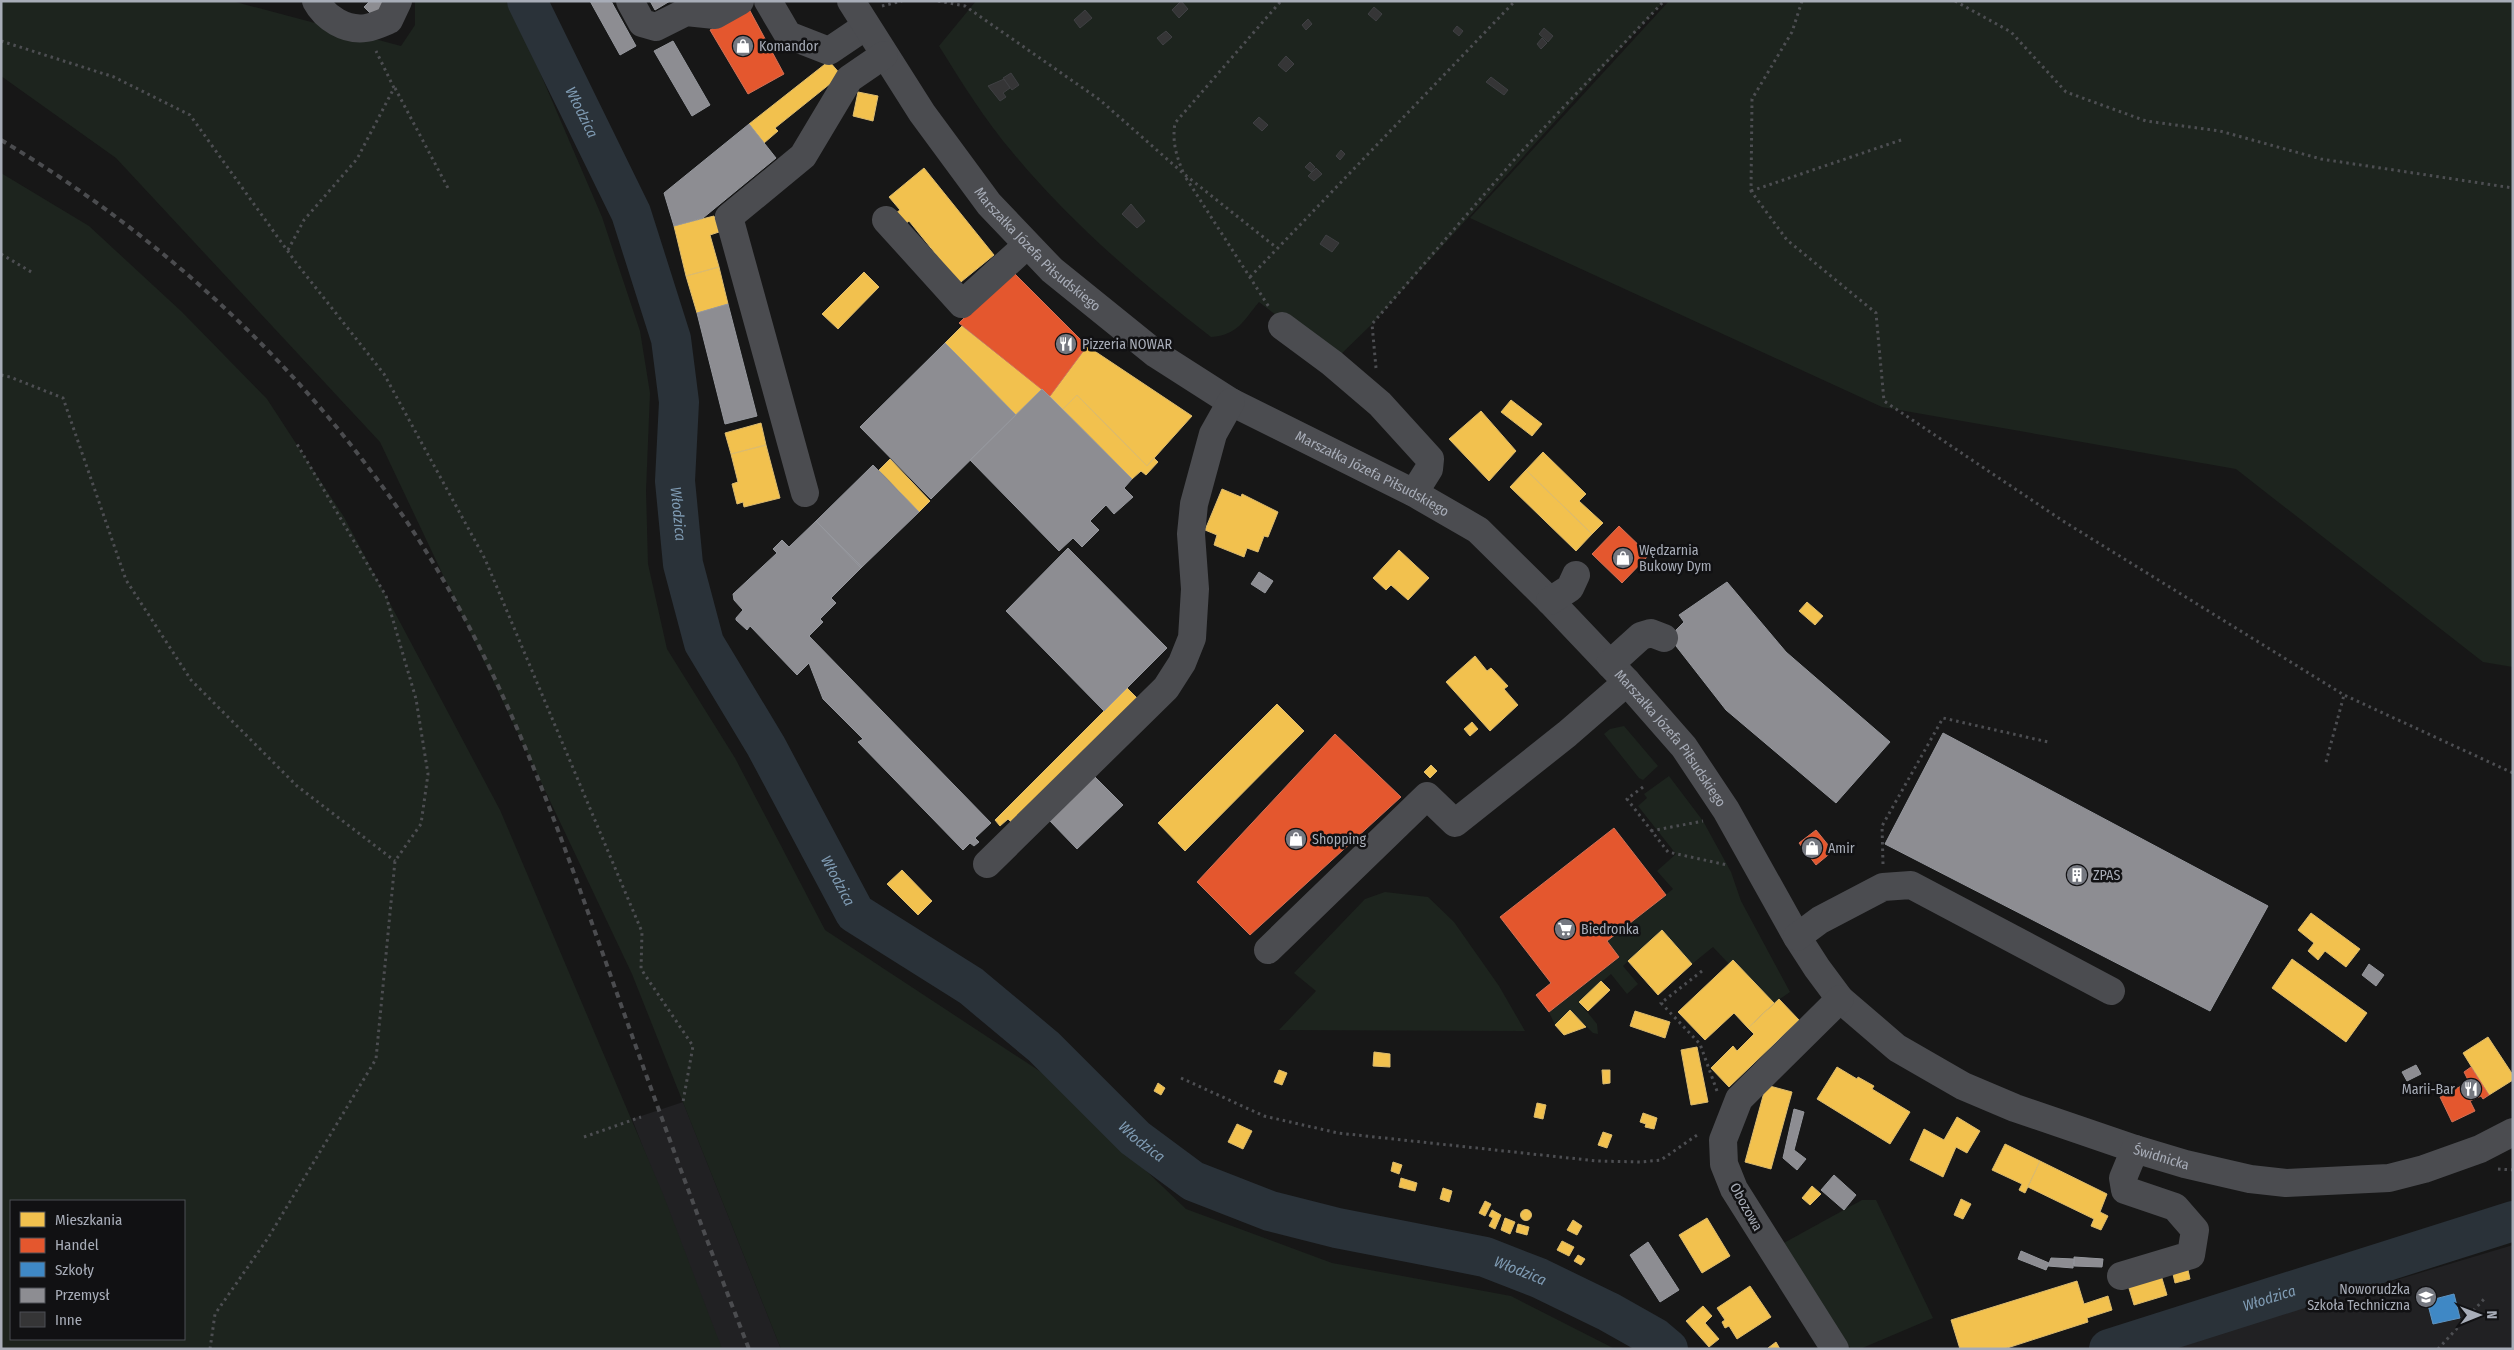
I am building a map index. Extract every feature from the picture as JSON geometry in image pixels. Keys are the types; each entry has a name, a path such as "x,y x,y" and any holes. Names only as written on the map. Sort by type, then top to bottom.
{"street":[{"path":"316,1 319,7 341,26 366,28 389,20 398,1"},
{"path":"630,1 642,23 656,27 686,12 715,15 740,1"},
{"path":"768,1 788,35 829,51 865,12"},
{"name":"Marszałka Józefa Piłsudskiego","path":"865,12 884,55 922,114 989,204 1052,270 1156,354 1231,402 1414,493 1478,530 1550,602 1619,673 1684,748 1726,810 1797,937 1840,999"},
{"path":"805,493 729,217 803,156 849,79 884,55"},
{"path":"886,220 962,304 1028,245"},
{"path":"1282,326 1332,363 1380,404 1430,459 1429,469 1414,493"},
{"path":"987,864 1166,688 1182,663 1192,638 1195,589 1191,534 1194,504 1212,434 1231,402"},
{"path":"1550,602 1570,588 1576,575"},
{"path":"1268,950 1427,796 1455,823 1574,728 1619,673 1642,636 1651,633 1664,638"},
{"path":"1797,937 1820,920 1883,887 1911,885 2110,991"},
{"name":"Obozowa","path":"1835,1349 1734,1189 1724,1164 1723,1140 1739,1099 1753,1083 1840,999"},
{"name":"Świdnicka","path":"1840,999 1897,1048 1963,1086 2016,1108 2135,1149 2185,1164 2250,1179 2286,1183 2389,1178 2424,1169 2480,1149 2513,1132"},
{"path":"2121,1276 2191,1255 2195,1230 2176,1207 2125,1190 2123,1178 2135,1149"}],"path":[{"path":"865,12 902,1"},
{"path":"938,1 965,6 1092,94 1184,174 1277,248"},
{"path":"1281,1 1175,123 1173,135 1175,148 1184,174 1282,326"},
{"path":"1250,277 1515,1"},
{"path":"1380,404 1372,324 1520,152 1664,1"},
{"path":"1802,1 1792,32 1752,99 1751,191 1787,240 1876,313 1884,401 2063,521 2344,695 2513,773"},
{"path":"1955,1 2011,32 2066,92 2146,121 2220,131 2321,160 2513,188"},
{"path":"366,28 394,88 449,190"},
{"path":"1,41 114,77 190,115 288,250 384,374 486,559 642,932 641,969 693,1046 683,1102"},
{"path":"288,250 304,220 357,159 394,88"},
{"path":"1751,191 1904,139"},
{"path":"1,254 33,273"},
{"path":"1,375 63,398 126,580 192,680 297,786 395,861"},
{"path":"210,1349 215,1314 268,1238 376,1059 395,861 421,824 428,774 416,699 386,596 297,444"},
{"path":"2326,762 2344,695"},
{"path":"1883,887 1882,826 1943,718 2048,742"},
{"path":"1643,787 1627,799 1668,852 1727,865"},
{"path":"1651,831 1703,821"},
{"path":"1702,971 1662,1003 1700,1044 1716,1090 1730,1118"},
{"path":"1180,1078 1264,1116 1338,1133 1597,1162 1661,1160 1725,1116 1730,1118"},
{"path":"584,1137 641,1117"},
{"path":"2438,1349 2484,1298"}],"shaded area":[{"path":"1,1 232,1 401,46 415,25 415,1 506,1 538,68 602,217 640,331 650,393 646,491 648,564 667,649 735,758 825,930 1047,1076 1186,1209 1332,1263 1511,1296 1615,1349 781,1349 632,974 380,442 116,158 1,76"},
{"path":"976,1 1664,1 1372,324 1335,360 1259,302 1234,330 1220,336 1211,337 1132,273 1058,203 993,128 939,46"},
{"path":"1669,1 2513,1 2513,667 2483,662 2236,469 1882,407 1470,218"},
{"path":"1,173 89,226 182,312 267,399 344,517 500,810 663,1194 722,1349 1,1349"},
{"path":"1624,726 1658,766 1643,780 1639,778 1604,734 1610,729"},
{"path":"1669,776 1703,821 1731,872 1741,901 1790,992 1774,1003 1733,960 1729,964 1713,947 1692,964 1662,930 1623,966 1638,984 1627,994 1611,974 1579,1002 1597,1024 1598,1034 1593,1033 1570,1010 1555,1025 1549,1012 1619,957 1607,941 1673,889 1657,871 1676,854 1638,806 1647,798 1644,794"},
{"path":"1385,892 1428,897 1454,922 1499,986 1525,1031 1279,1030 1316,991 1294,973 1365,899"},
{"path":"683,1102 781,1349 721,1349 632,1119"},
{"path":"1862,1200 1876,1200 1933,1318 1860,1349 1851,1349 1782,1244"},
{"name":"Noworudzka Szkoła Techniczna","path":"2513,1245 2513,1349 2166,1349"}],"building: Mieszkania":[{"path":"829,61 841,75 775,128 778,131 764,143 749,124"},
{"path":"858,92 878,96 873,121 853,116"},
{"path":"924,168 994,255 956,286 952,274 909,221 905,224 896,213 900,210 889,197"},
{"path":"714,216 719,232 710,235 719,267 686,276 674,226"},
{"path":"719,267 728,304 697,313 686,276"},
{"path":"864,272 879,287 838,329 822,314"},
{"path":"962,326 1042,389 1016,415 945,343"},
{"path":"1087,346 1192,416 1147,466 1077,395 1063,409 1050,396"},
{"path":"1077,395 1147,466 1154,458 1158,462 1146,475 1141,471 1132,479 1063,409"},
{"path":"1511,400 1542,424 1532,436 1501,412"},
{"path":"1481,411 1516,451 1489,481 1449,439"},
{"path":"761,423 766,445 731,454 725,433"},
{"path":"766,445 780,498 744,507 743,502 737,504 732,484 738,482 731,454"},
{"path":"1543,452 1586,494 1579,501 1603,523 1592,534 1526,470"},
{"path":"890,459 930,501 919,512 879,470"},
{"path":"1526,470 1592,534 1576,551 1510,487"},
{"path":"1222,489 1241,497 1242,494 1278,512 1268,537 1264,536 1258,552 1247,548 1244,557 1214,545 1217,535 1205,530"},
{"path":"1399,550 1429,578 1408,600 1391,585 1386,590 1373,578"},
{"path":"1807,602 1823,616 1815,625 1799,611"},
{"path":"1475,656 1487,671 1491,668 1508,686 1504,689 1518,705 1490,731 1446,682"},
{"path":"1127,688 1138,699 1012,823 1008,819 1000,826 995,820"},
{"path":"1277,704 1304,731 1185,851 1158,823"},
{"path":"1472,722 1478,729 1470,736 1464,729"},
{"path":"1431,765 1437,771 1430,778 1424,772"},
{"path":"902,870 932,901 918,915 887,884"},
{"path":"2311,913 2360,949 2346,967 2325,951 2318,960 2308,951 2314,943 2298,930"},
{"path":"1662,930 1692,964 1658,995 1628,961"},
{"path":"2292,959 2367,1013 2346,1042 2272,988"},
{"path":"1733,960 1774,1003 1748,1028 1734,1013 1705,1040 1678,1012"},
{"path":"1601,981 1610,990 1588,1011 1579,1002"},
{"path":"1779,999 1799,1020 1729,1087 1711,1068 1733,1046 1737,1051 1754,1034 1748,1028"},
{"path":"1570,1010 1586,1027 1564,1035 1555,1025"},
{"path":"1635,1011 1670,1022 1665,1038 1630,1026"},
{"path":"2488,1037 2513,1075 2513,1080 2489,1095 2463,1053"},
{"path":"1697,1047 1708,1102 1691,1105 1681,1050"},
{"path":"1374,1052 1390,1054 1390,1067 1373,1066"},
{"path":"1837,1067 1857,1079 1858,1077 1874,1086 1872,1089 1910,1112 1890,1144 1817,1099"},
{"path":"1279,1070 1287,1073 1282,1085 1274,1082"},
{"path":"1602,1070 1610,1070 1610,1083 1603,1084"},
{"path":"1158,1083 1165,1088 1161,1095 1154,1091"},
{"path":"1766,1085 1792,1092 1771,1169 1745,1162"},
{"path":"1537,1103 1546,1105 1543,1119 1534,1117"},
{"path":"1643,1113 1657,1118 1654,1129 1645,1127 1646,1124 1640,1122"},
{"path":"1957,1117 1980,1131 1967,1153 1956,1147 1943,1177 1910,1160 1924,1129 1944,1140"},
{"path":"1237,1124 1252,1131 1243,1149 1228,1142"},
{"path":"1603,1132 1612,1135 1607,1148 1598,1145"},
{"path":"2005,1144 2040,1161 2025,1193 2019,1190 2022,1184 1992,1170"},
{"path":"2040,1161 2107,1194 2100,1212 2108,1216 2101,1230 2091,1226 2094,1219 2028,1187"},
{"path":"1393,1162 1402,1165 1399,1174 1391,1171"},
{"path":"1401,1178 1417,1183 1415,1191 1399,1187"},
{"path":"1812,1186 1821,1194 1810,1205 1802,1198"},
{"path":"1443,1188 1452,1191 1449,1202 1440,1199"},
{"path":"1961,1199 1971,1204 1963,1219 1954,1215"},
{"path":"1485,1201 1491,1204 1485,1216 1479,1213"},
{"path":"1526,1209 1532,1215 1526,1221 1520,1215"},
{"path":"1492,1210 1501,1215 1495,1229 1489,1226 1493,1218 1489,1216"},
{"path":"1505,1218 1515,1222 1510,1234 1501,1230"},
{"path":"1707,1218 1730,1256 1702,1273 1679,1235"},
{"path":"1573,1220 1582,1226 1577,1235 1567,1230"},
{"path":"1518,1224 1529,1227 1527,1235 1516,1232"},
{"path":"1562,1241 1574,1247 1569,1256 1557,1250"},
{"path":"1578,1255 1585,1259 1581,1265 1574,1261"},
{"path":"2188,1270 2190,1279 2175,1283 2173,1274"},
{"path":"2161,1275 2167,1295 2134,1305 2128,1285"},
{"path":"2077,1281 2084,1304 2108,1296 2112,1310 2087,1318 2088,1322 2004,1349 1960,1349 1951,1320"},
{"path":"1750,1286 1771,1317 1737,1339 1729,1326 1725,1328 1722,1322 1725,1320 1717,1308"},
{"path":"1703,1306 1712,1316 1705,1323 1719,1339 1709,1347 1686,1321"},
{"path":"1776,1342 1780,1349 1768,1348"}],"building: Handel":[{"path":"749,9 784,74 748,94 710,30"},
{"path":"1012,271 1087,346 1050,396 959,323"},
{"path":"1619,526 1649,555 1622,583 1592,554"},
{"name":"Shopping","path":"1335,734 1401,797 1250,935 1197,882"},
{"name":"Biedronka","path":"1614,828 1666,895 1607,941 1619,957 1549,1012 1536,995 1551,983 1500,917"},
{"path":"1816,830 1833,851 1816,865 1799,843"},
{"name":"Marii-Bar","path":"2471,1067 2489,1095 2483,1099 2481,1096 2470,1101 2475,1111 2452,1122 2440,1097 2469,1082 2464,1072"}],"building: Szkoły":[{"path":"2454,1294 2460,1318 2433,1324 2427,1301"}],"building: Przemysł":[{"path":"370,1 393,1 375,18 364,7"},
{"path":"590,1 611,1 636,46 620,55"},
{"path":"650,1 670,1 655,10"},
{"path":"673,41 710,105 692,116 654,51"},
{"path":"749,124 776,158 703,218 674,226 664,193"},
{"path":"728,304 757,416 725,424 697,313"},
{"path":"945,343 1016,415 931,499 860,427"},
{"path":"1042,389 1132,479 1124,488 1133,497 1114,514 1106,505 1090,521 1099,530 1082,547 1073,538 1059,551 970,460"},
{"path":"873,465 919,512 861,568 816,521"},
{"path":"816,521 862,567 831,598 836,603 820,619 823,622 809,636 991,823 975,838 979,842 974,846 970,843 963,850 858,742 863,739 823,699 809,663 797,675 750,626 747,630 736,620 743,610 734,600 733,594 777,553 773,549 782,540 789,547"},
{"path":"1068,548 1167,648 1104,711 1006,611"},
{"path":"1259,572 1273,581 1265,593 1251,584"},
{"path":"1727,582 1786,652 1890,742 1836,803 1726,710 1669,637 1684,622 1679,615"},
{"name":"ZPAS","path":"1943,733 2268,906 2210,1011 1885,844"},
{"path":"1095,777 1123,805 1077,849 1050,821"},
{"path":"2369,964 2384,975 2376,986 2362,975"},
{"path":"2416,1065 2421,1074 2407,1081 2402,1072"},
{"path":"1794,1109 1804,1112 1794,1150 1806,1159 1797,1170 1783,1158"},
{"path":"1834,1175 1856,1195 1844,1210 1821,1190"},
{"path":"1648,1242 1679,1290 1660,1302 1630,1255"},
{"path":"2021,1251 2049,1263 2046,1270 2018,1259"},
{"path":"2074,1257 2103,1259 2102,1267 2074,1266"},
{"path":"2051,1258 2074,1259 2073,1268 2048,1266"}],"building: Inne":[{"path":"1181,1 1188,9 1179,18 1172,10"},
{"path":"1374,7 1382,14 1376,21 1368,14"},
{"path":"1085,10 1092,18 1080,28 1074,20"},
{"path":"1308,19 1312,24 1306,30 1302,25"},
{"path":"1457,26 1463,31 1459,36 1453,31"},
{"path":"1544,28 1553,36 1548,42 1539,34"},
{"path":"1166,31 1172,37 1163,45 1157,38"},
{"path":"1542,38 1547,43 1541,49 1537,44"},
{"path":"1286,56 1294,64 1286,72 1278,65"},
{"path":"1011,73 1019,85 1012,90 1003,78"},
{"path":"1491,77 1508,90 1504,95 1486,82"},
{"path":"1004,79 1010,88 1003,93 1006,97 1000,101 988,86"},
{"path":"1259,117 1268,125 1262,131 1253,123"},
{"path":"1341,150 1345,154 1340,160 1336,156"},
{"path":"1310,162 1315,167 1311,172 1305,167"},
{"path":"1316,168 1322,174 1314,181 1308,176"},
{"path":"1131,204 1145,221 1137,228 1122,214"},
{"path":"1326,235 1339,243 1332,252 1320,244"}],"waterway":[{"name":"Włodzica","path":"527,1 631,213 671,339 679,402 675,481 683,564 704,643 766,746 855,913 971,986 1044,1047 1135,1138 1193,1181 1270,1211 1337,1228 1485,1257 1539,1278 1609,1312 1655,1338 1668,1349"},
{"name":"Włodzica","path":"2109,1349 2513,1221"},
{"path":"1654,1349 1655,1338"}],"railway":[{"path":"1,140 65,181 127,225 186,273 242,325 295,379 345,437 390,498 432,561 486,659 552,814 643,1066 749,1349"}],"place":[{"name":"Komandor","path":"743,46"},
{"name":"Pizzeria NOWAR","path":"1066,344"},
{"name":"Wędzarnia Bukowy Dym","path":"1623,558"},
{"name":"Shopping","path":"1296,839"},
{"name":"Amir","path":"1812,848"},
{"name":"ZPAS","path":"2077,875"},
{"name":"Biedronka","path":"1565,929"},
{"name":"Marii-Bar","path":"2471,1089"},
{"name":"Noworudzka Szkoła Techniczna","path":"2426,1297"}]}
